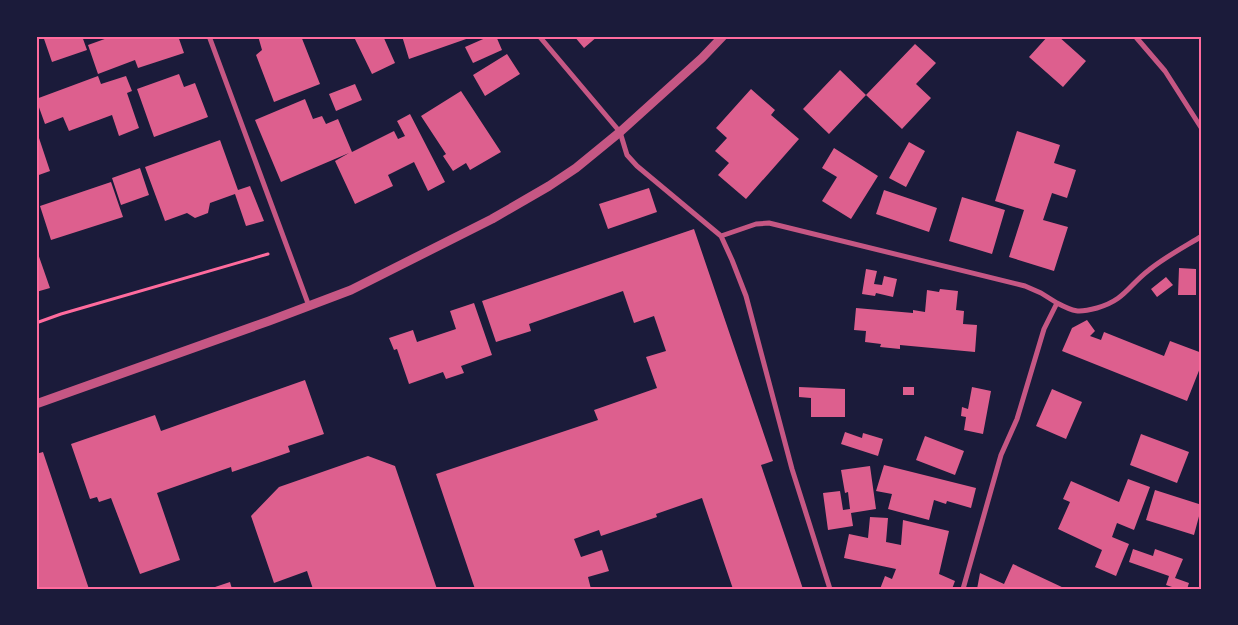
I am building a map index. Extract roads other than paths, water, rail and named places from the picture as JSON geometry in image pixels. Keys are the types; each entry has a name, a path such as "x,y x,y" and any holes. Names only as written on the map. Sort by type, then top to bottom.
{"street":[{"path":"208,36 309,306"},
{"path":"539,36 620,132 627,154 637,166 720,236 746,296 792,469 830,589"},
{"path":"36,404 351,290 507,212 562,177 620,132 702,58 723,36"},
{"path":"1135,36 1165,71 1202,129"},
{"path":"720,236 756,224 769,223 1025,286 1070,310 1081,312 1110,304 1122,296 1149,270 1202,236"},
{"path":"964,589 1001,455 1017,419 1044,328 1057,303"}]}
